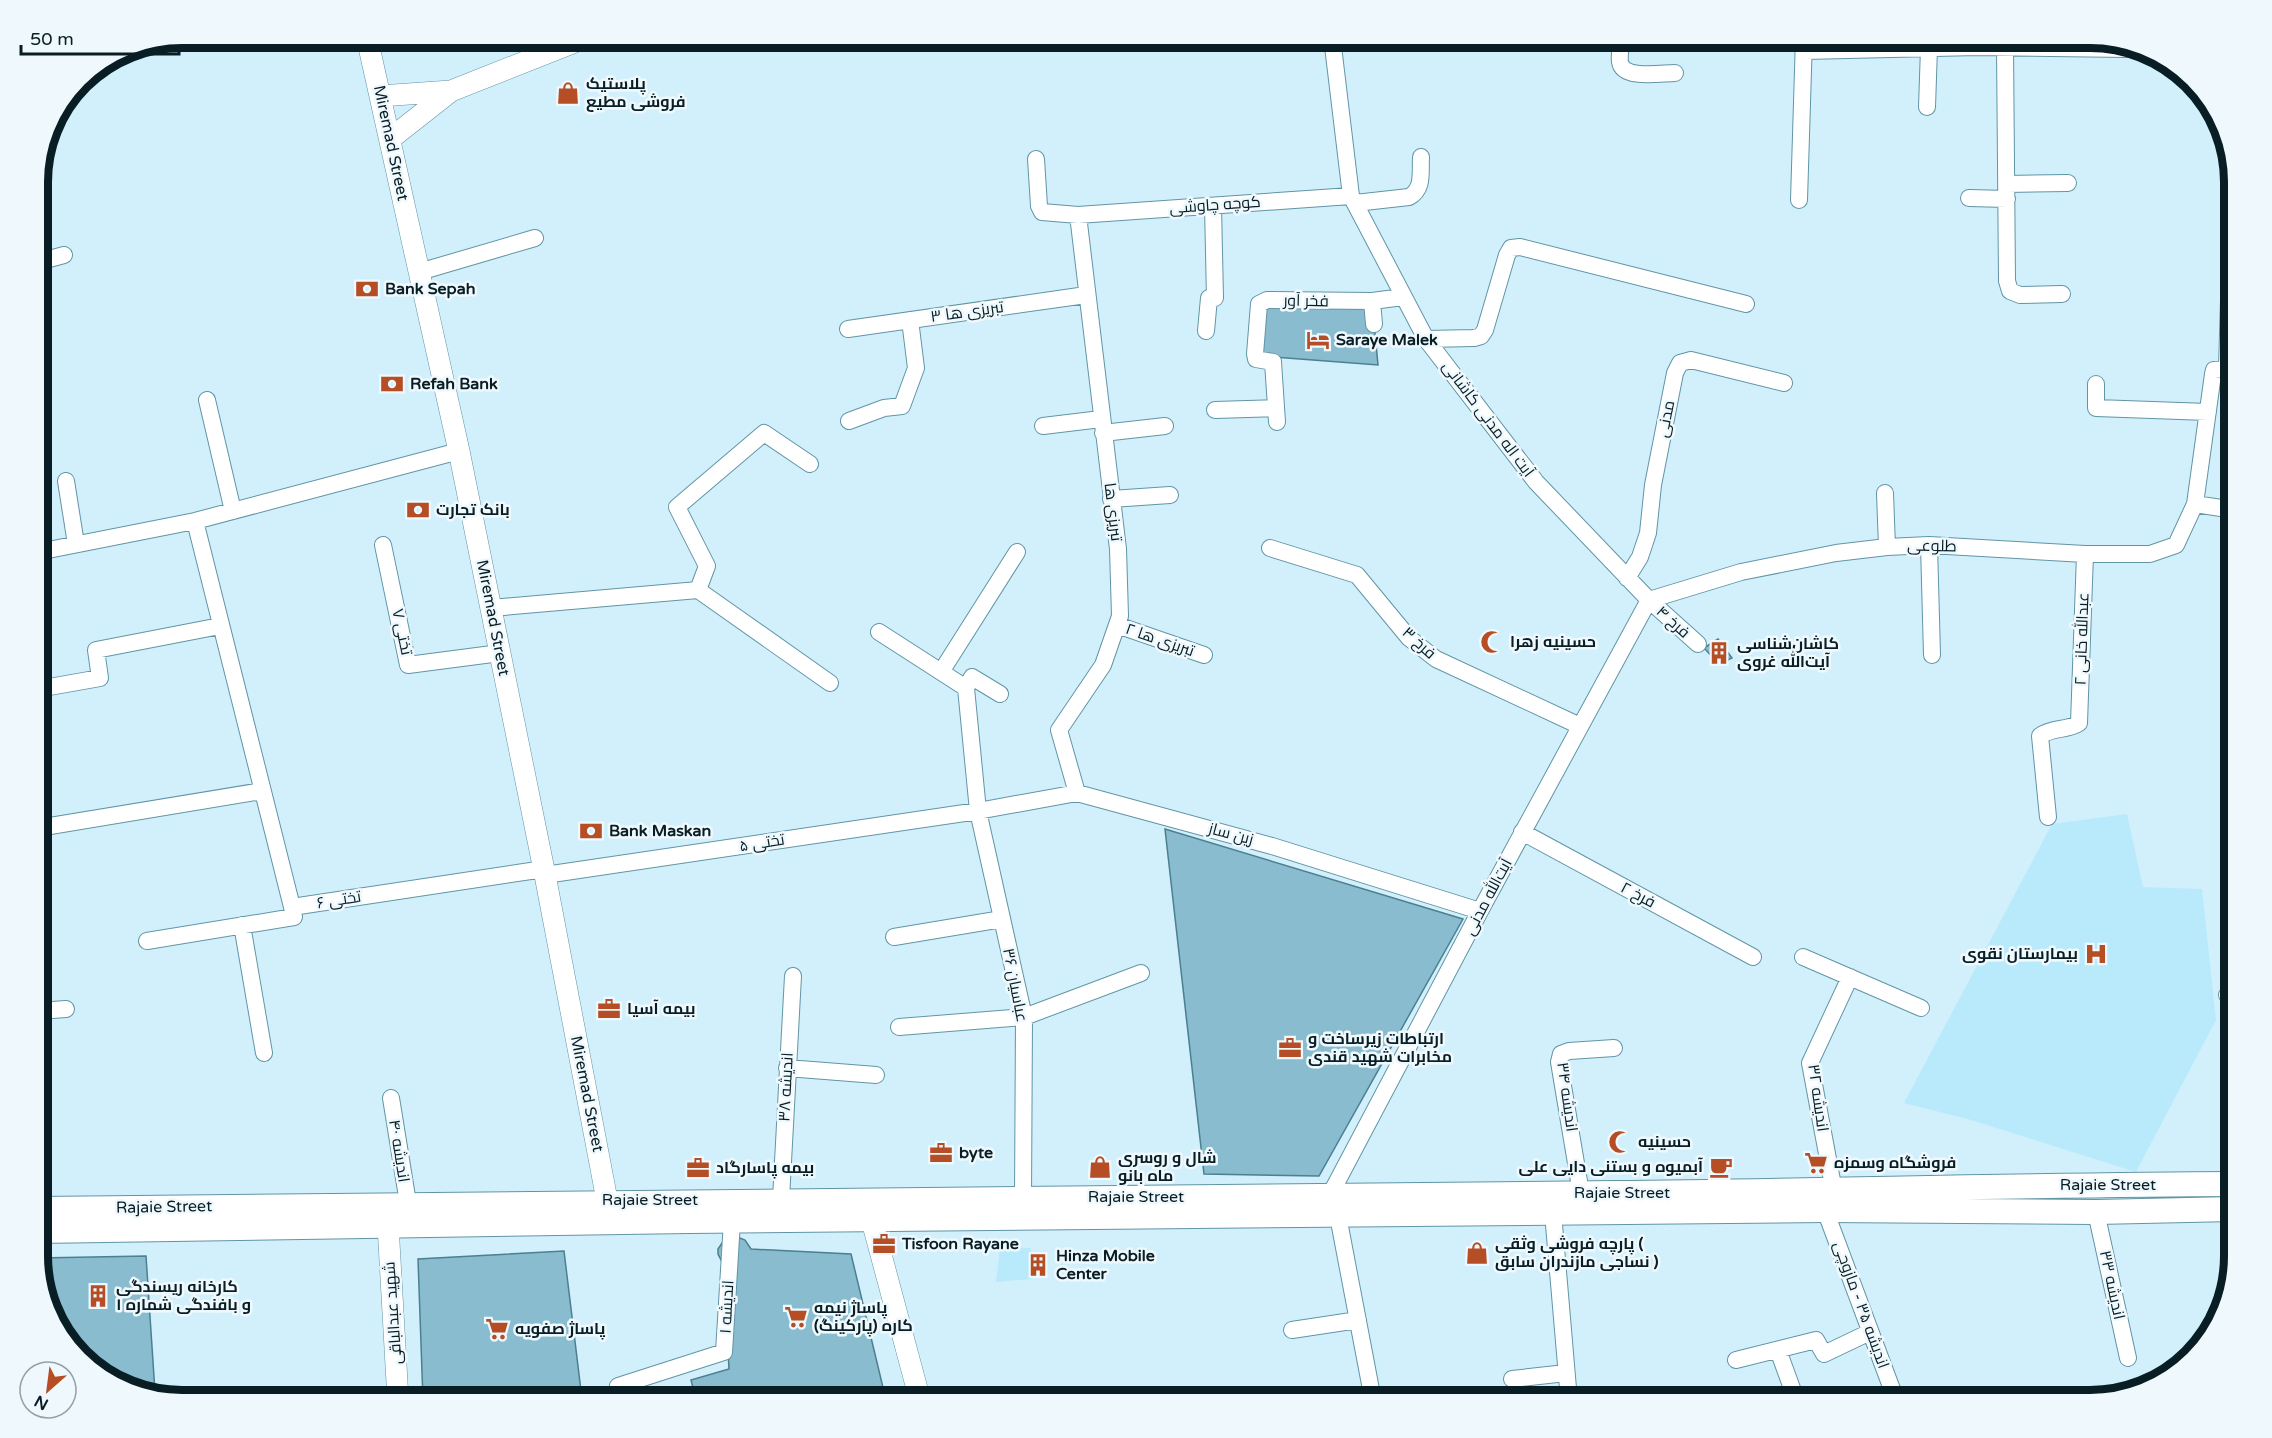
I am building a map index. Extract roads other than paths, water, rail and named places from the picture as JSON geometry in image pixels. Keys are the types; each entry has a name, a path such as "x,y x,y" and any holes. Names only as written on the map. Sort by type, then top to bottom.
{"main road":[{"name":"Rajaie Street","path":"48,1216 408,1203 1023,1198 1553,1213 1830,1201 2046,1185 2224,1184"},
{"path":"2046,1185 2047,1212"},
{"name":"Rajaie Street","path":"48,1216 388,1225 872,1221 1334,1206 1581,1193 1830,1201 2047,1212 2224,1209"}],"street":[{"name":"Miremad Street","path":"369,48 459,451 607,1200"},
{"path":"390,139 451,91 560,48"},
{"name":"آیت اله مدنی کاشانی","path":"1333,48 1353,199 1426,339 1536,482 1648,600"},
{"path":"1621,48 1620,64 1625,71 1632,74 1674,73"},
{"path":"1799,200 1804,48"},
{"path":"1927,107 1929,48"},
{"path":"2005,48 2007,281 2010,291 2020,295 2062,294"},
{"path":"2066,48 2102,49"},
{"path":"380,96 451,91"},
{"name":"کوچه چاوشی","path":"1036,159 1039,206 1042,212 1078,215 1409,197 1416,193 1420,186 1421,157"},
{"path":"1969,198 2068,183"},
{"path":"1206,331 1209,298 1215,298 1213,206"},
{"name":"تبریزی ها","path":"1077,793 1059,730 1103,665 1120,616 1118,549 1078,215"},
{"path":"419,272 535,238"},
{"path":"1426,339 1481,336 1485,330 1507,255 1511,248 1520,247 1746,304"},
{"path":"48,259 64,255"},
{"name":"تبریزی ها ۳","path":"848,329 1086,295"},
{"name":"فخر آور","path":"1215,410 1277,415 1274,362 1261,362 1256,359 1255,354 1259,304 1267,300 1372,301 1403,297"},
{"path":"1372,301 1374,324"},
{"path":"849,422 884,408 902,406 916,368 910,320"},
{"name":"مدنی","path":"1627,578 1640,557 1648,533 1653,485 1675,373 1680,363 1691,360 1784,383"},
{"name":"طلوعی","path":"1648,600 1741,573 1836,553 1887,547 1929,544 2085,554 2150,554 2176,545 2195,504 2214,370 2224,369"},
{"path":"2096,384 2096,408 2208,412"},
{"path":"207,400 233,511"},
{"path":"1043,426 1165,426"},
{"path":"698,590 707,566 677,507 764,433 810,464"},
{"path":"48,550 195,521 459,451"},
{"path":"66,481 76,544"},
{"path":"1885,493 1887,547"},
{"path":"1111,499 1170,495"},
{"path":"2195,504 2224,508"},
{"path":"195,521 292,907"},
{"path":"1929,544 1932,655"},
{"name":"تختی ۷","path":"383,545 408,665 500,653"},
{"name":"فرخ ۳","path":"1270,548 1357,575 1410,638 1436,659 1580,726"},
{"path":"941,672 1017,552"},
{"name":"عبدالله خانی ۲","path":"2048,817 2040,736 2046,731 2072,728 2079,723 2085,554"},
{"path":"491,608 698,590 830,683"},
{"name":"فرخ ۴","path":"1648,600 1698,644"},
{"name":"آیت‌الله مدنی","path":"1334,1206 1480,911 1648,600"},
{"name":"تبریزی ها ۲","path":"1117,625 1204,656"},
{"path":"48,687 100,678 96,650 220,626"},
{"path":"879,632 966,688 972,677 1000,694"},
{"name":"عباسیان ۳۶","path":"966,688 978,811 1024,1017 1023,1198"},
{"path":"48,826 262,792"},
{"name":"زین ساز","path":"978,811 1077,793 1272,846 1480,911"},
{"name":"تختی ۵","path":"544,872 978,811"},
{"name":"فرخ ۲","path":"1522,832 1753,957"},
{"name":"تختی ۶","path":"147,940 294,917 292,907 544,872"},
{"path":"894,937 1002,919"},
{"path":"242,925 264,1053"},
{"path":"1803,957 1921,1008"},
{"path":"899,1027 1024,1017 1141,973"},
{"name":"اندیشه ۳۸","path":"781,1199 793,976"},
{"name":"اندیشه ۳۲","path":"1830,1201 1810,1063 1850,977"},
{"path":"48,1010 66,1009"},
{"name":"اندیشه ۳۴","path":"1581,1193 1559,1062 1561,1054 1569,1051 1614,1048"},
{"path":"787,1068 876,1075"},
{"name":"اندیشه ۴۰","path":"391,1098 408,1203"},
{"name":"اندیشه ۳۵ - مازوچی","path":"1830,1201 1870,1332 1892,1390"},
{"path":"1334,1206 1358,1320 1368,1390"},
{"name":"اندیشه ۳۳","path":"2096,1212 2128,1358"},
{"path":"1553,1213 1568,1390"},
{"name":"اندیشه ۱","path":"618,1386 724,1352 732,1221"},
{"path":"872,1221 917,1390"},
{"name":"شهید عبدالباقی","path":"388,1225 397,1390"},
{"path":"1292,1330 1358,1320"},
{"path":"1736,1360 1816,1340 1824,1354 1870,1332"},
{"path":"1778,1350 1793,1390"},
{"path":"1512,1378 1566,1373"}],"place":[{"name":"پلاستیک فروشی مطیع","path":"568,93"},
{"name":"Bank Sepah","path":"367,289"},
{"name":"Saraye Malek","path":"1318,340"},
{"name":"Refah Bank","path":"392,384"},
{"name":"بانک تجارت","path":"418,510"},
{"name":"حسینیه زهرا","path":"1492,642"},
{"name":"کاشان‌شناسی آیت‌الله غروی","path":"1719,653"},
{"name":"Bank Maskan","path":"591,831"},
{"name":"بیمارستان نقوی","path":"2096,954"},
{"name":"بیمه آسیا","path":"609,1009"},
{"name":"ارتباطات زیرساخت و مخابرات شهید قندی","path":"1290,1048"},
{"name":"حسینیه","path":"1620,1142"},
{"name":"byte","path":"941,1153"},
{"name":"فروشگاه وسمزه","path":"1816,1163"},
{"name":"شال و روسری ماه بانو","path":"1100,1167"},
{"name":"آبمیوه و بستنی دایی علی","path":"1721,1167"},
{"name":"بیمه پاسارگاد","path":"698,1168"},
{"name":"Tisfoon Rayane","path":"884,1244"},
{"name":"پارچه فروشی وثقی ( نساجی مازندران سابق )","path":"1477,1253"},
{"name":"Hinza Mobile Center","path":"1038,1265"},
{"name":"کارخانه ریسندگی و بافندگی شماره ۱","path":"98,1296"},
{"name":"پاساژ نیمه کاره (پارکینگ)","path":"796,1317"},
{"name":"پاساژ صفویه","path":"497,1329"}]}
